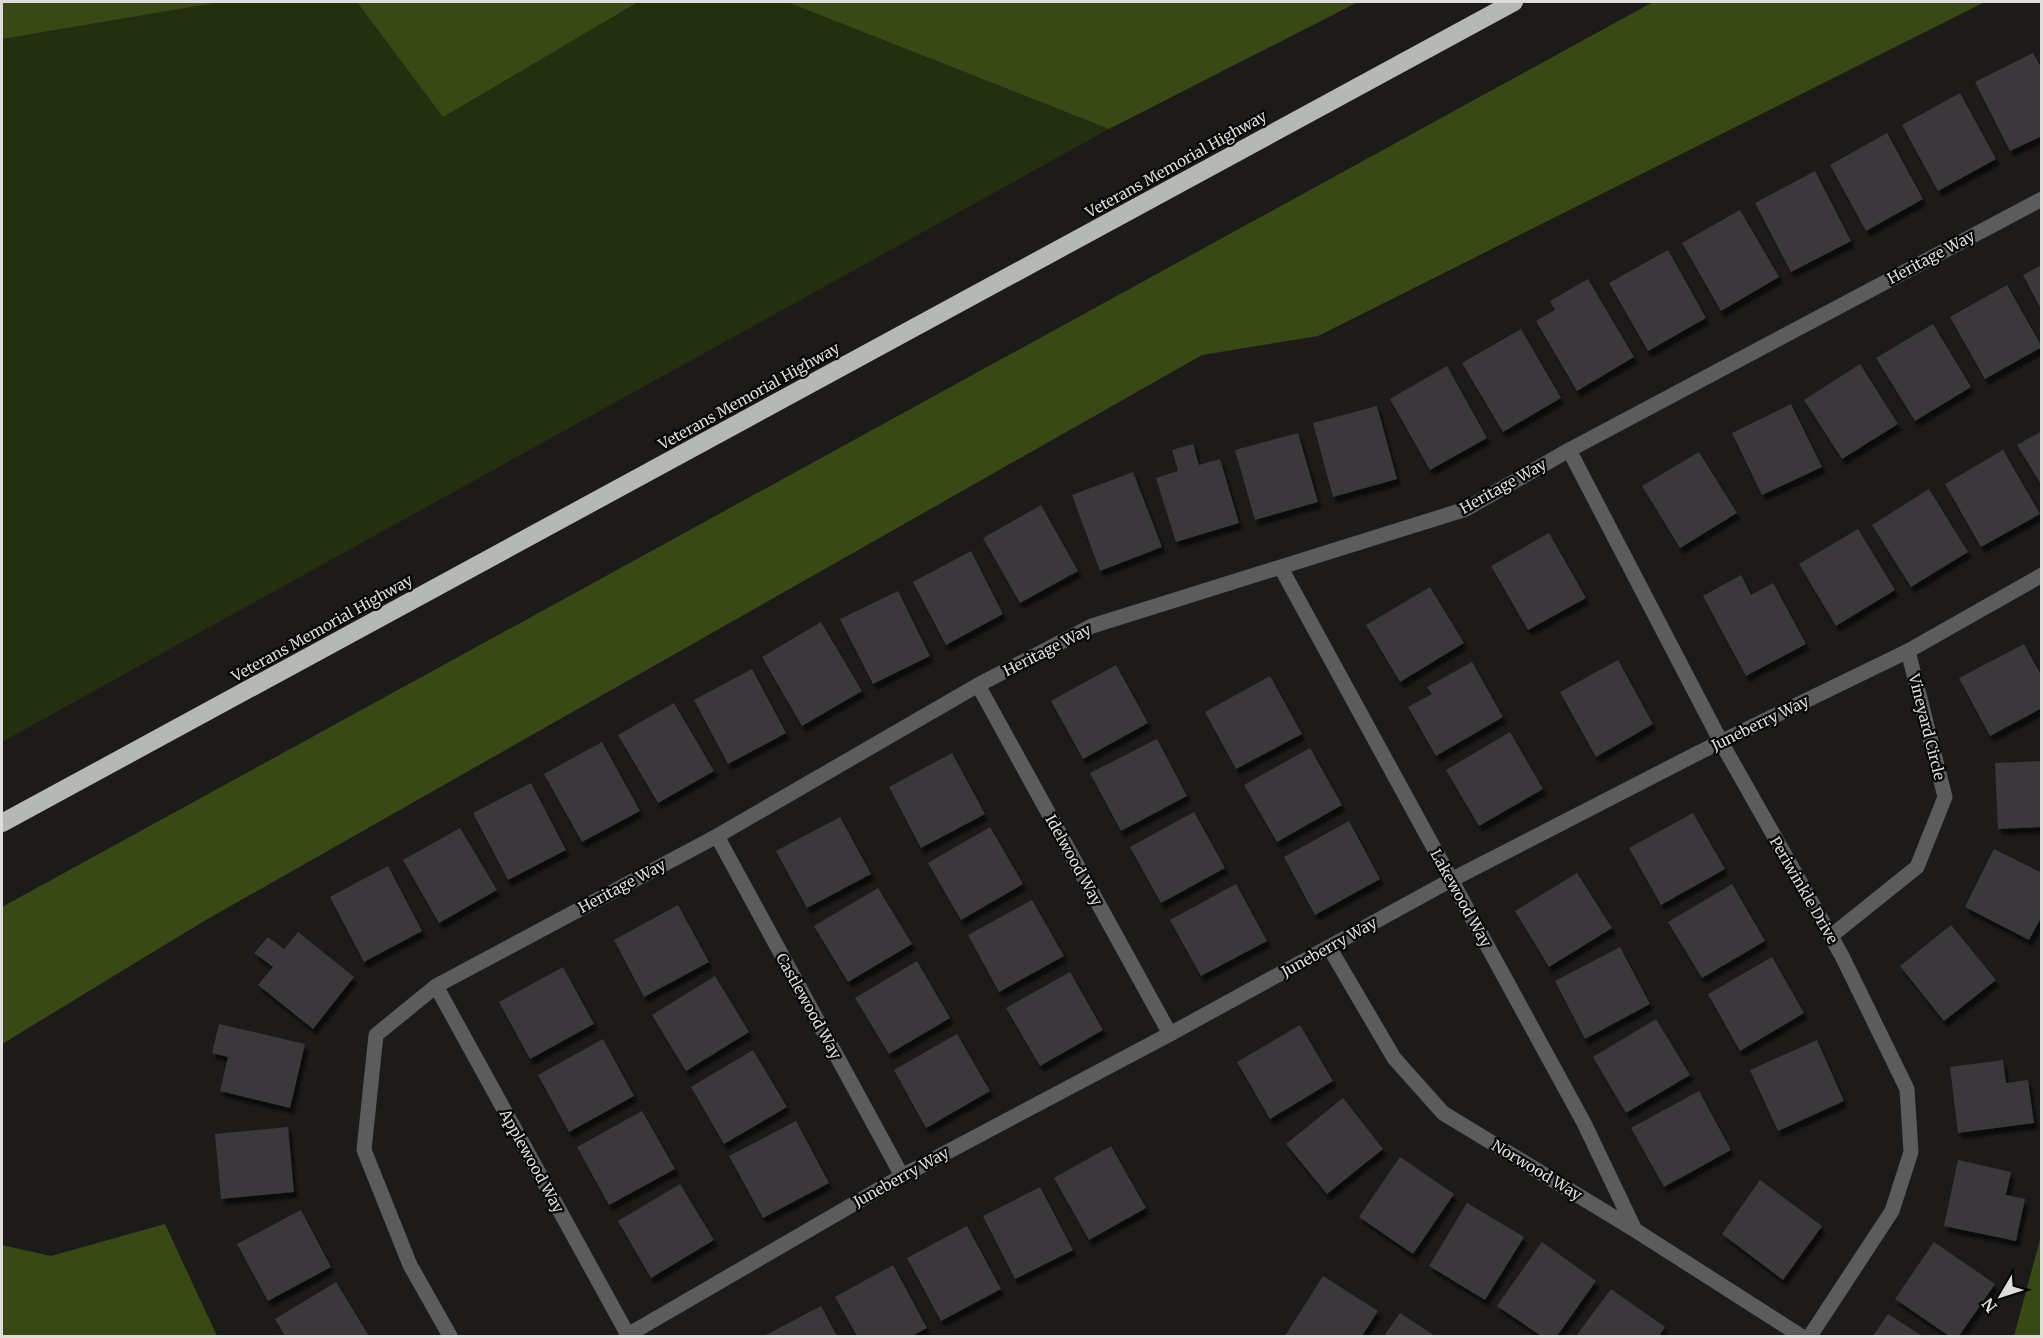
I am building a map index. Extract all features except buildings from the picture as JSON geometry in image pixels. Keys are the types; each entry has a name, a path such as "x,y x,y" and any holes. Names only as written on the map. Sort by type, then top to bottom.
{"highway":[{"name":"Veterans Memorial Highway","path":"2,823 1514,2"}],"street":[{"name":"Heritage Way","path":"450,1336 410,1265 364,1149 376,1035 436,986 717,836 978,685 1092,626 1466,509 1569,450 2042,199"},
{"name":"Periwinkle Drive","path":"1569,450 1721,742 1831,936 1907,1089 1911,1152 1892,1211 1810,1336"},
{"name":"Lakewood Way","path":"1281,568 1584,1123 1635,1230"},
{"name":"Juneberry Way","path":"627,1336 902,1176 1170,1034 1451,880 1721,742 1908,651 2042,575"},
{"name":"Vineyard Circle","path":"1831,936 1917,867 1945,797 1908,651"},
{"name":"Idelwood Way","path":"978,685 1170,1034"},
{"name":"Castlewood Way","path":"717,836 902,1176"},
{"name":"Norwood Way","path":"1329,947 1394,1058 1443,1113 1635,1230 1801,1336"},
{"name":"Applewood Way","path":"436,986 627,1336"}],"green space":[{"path":"2,2 221,2 2,39"},
{"path":"221,2 357,2 443,116 638,2 787,2 1109,129 2,742 2,39"},
{"path":"357,2 638,2 443,117"},
{"path":"787,2 1358,2 1109,129"},
{"path":"1653,2 1985,2 1318,336 1202,355 204,921 2,1044 2,907"},
{"path":"165,1224 217,1336 2,1336 2,1245 51,1256"},
{"path":"2041,1236 2041,1336 2014,1336"}]}
